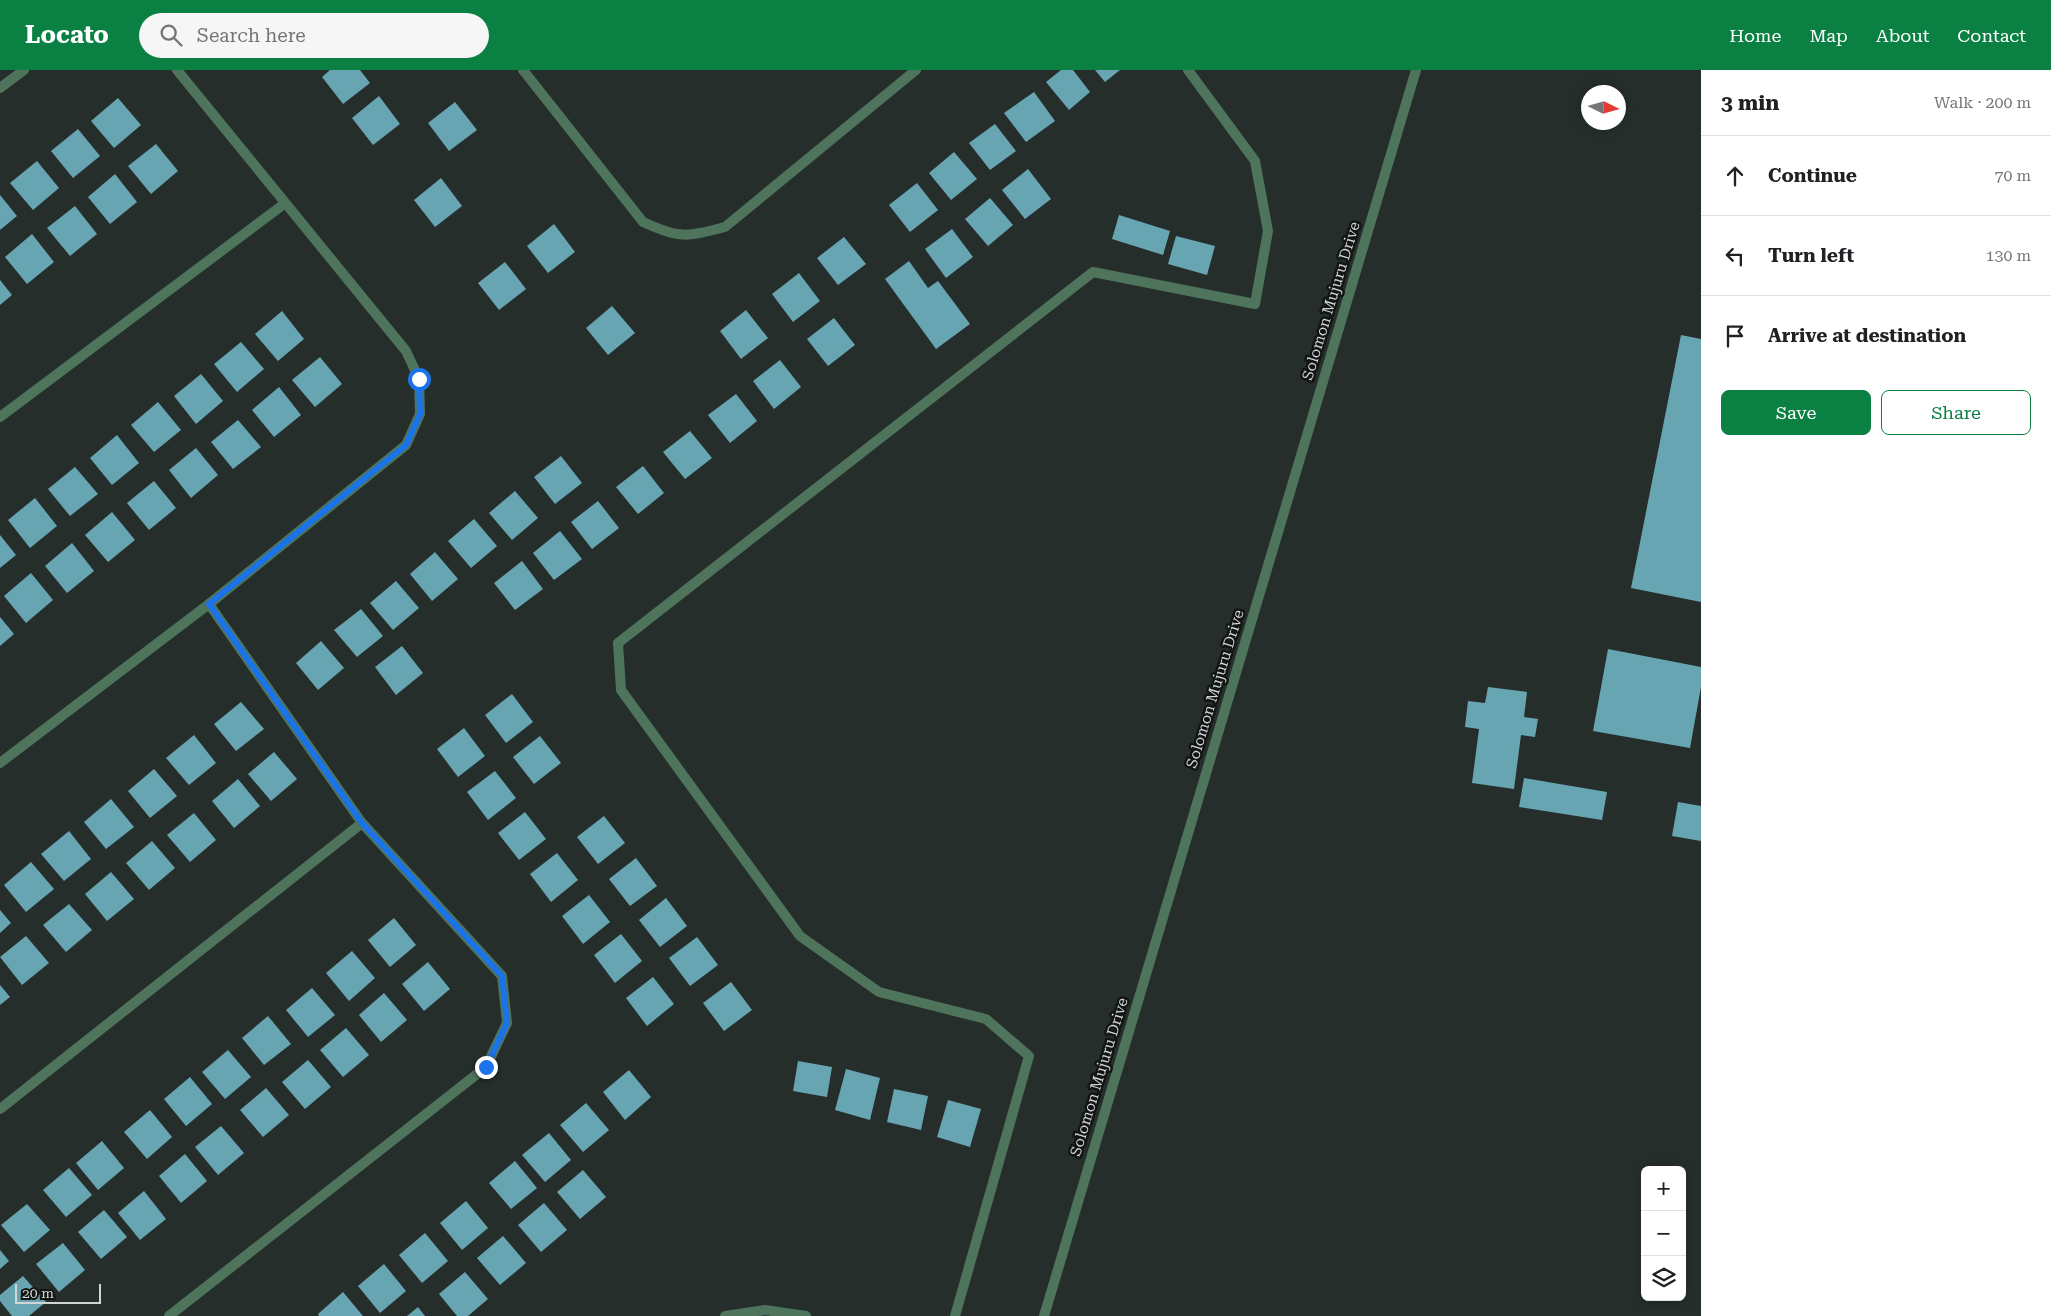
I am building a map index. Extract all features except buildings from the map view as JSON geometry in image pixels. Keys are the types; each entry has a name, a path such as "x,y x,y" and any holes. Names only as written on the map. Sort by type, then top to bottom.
{"street":[{"path":"0,88 24,70"},
{"path":"0,763 209,604 406,445 420,414 419,379 406,351 284,204 177,70"},
{"path":"523,70 643,222 668,233 690,236 725,227 916,70"},
{"path":"955,1316 1028,1056 986,1019 879,992 800,936 621,690 618,644 1093,272 1255,304 1268,231 1255,161 1188,70"},
{"name":"Solomon Mujuru Drive","path":"1044,1316 1416,70"},
{"path":"0,416 284,204"},
{"path":"169,1316 486,1067 507,1023 502,976 362,823 209,604"},
{"path":"0,1110 362,823"},
{"path":"726,1316 765,1310 806,1316"}],"route":[{"path":"419,379 420,414 406,445 209,604 362,823 502,976 507,1023 486,1067"}]}
